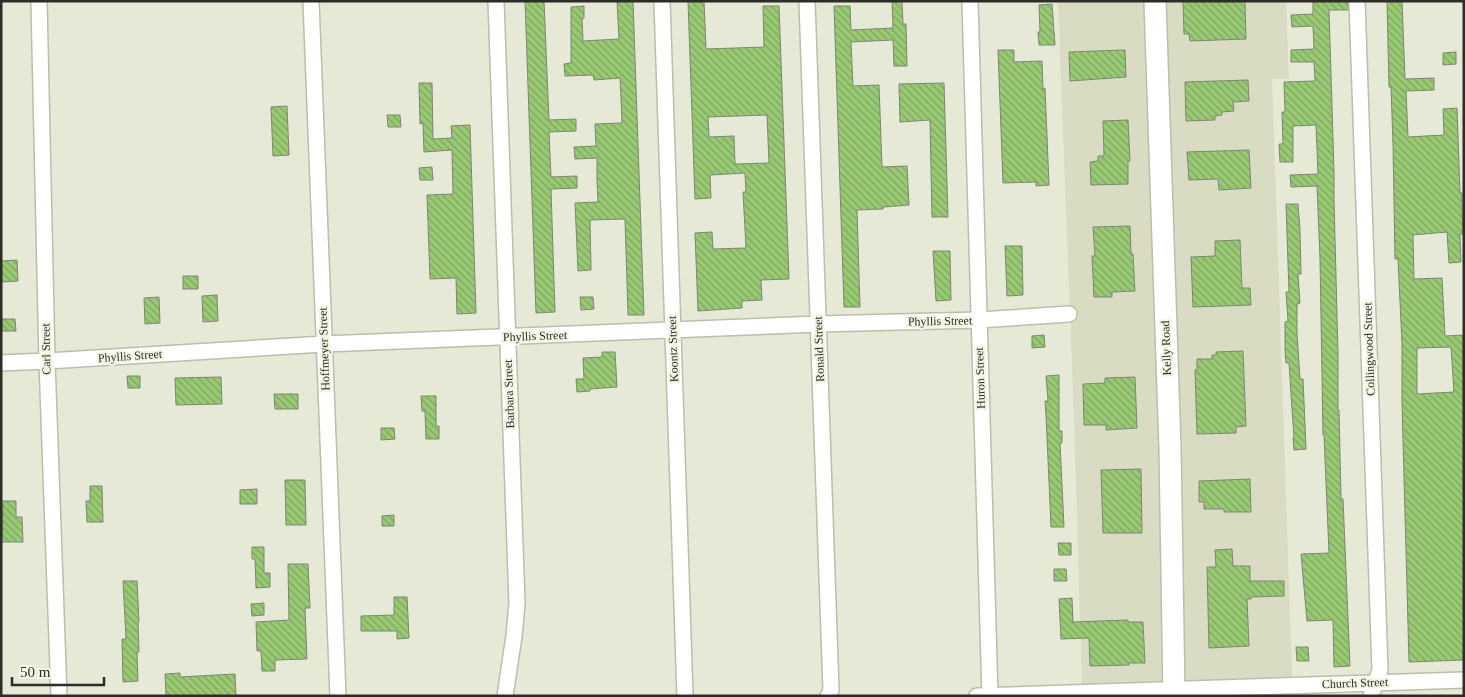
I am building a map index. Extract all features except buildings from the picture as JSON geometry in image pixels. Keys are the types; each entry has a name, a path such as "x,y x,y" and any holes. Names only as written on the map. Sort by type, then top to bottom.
{"street":[{"name":"Carl Street","path":"39,1 47,362 59,696"},
{"name":"Hoffmeyer Street","path":"311,1 338,696"},
{"name":"Barbara Street","path":"496,1 517,603 505,696"},
{"name":"Koontz Street","path":"662,1 685,696"},
{"name":"Ronald Street","path":"807,1 831,690 828,696"},
{"name":"Huron Street","path":"970,1 990,696"},
{"name":"Kelly Road","path":"1155,1 1170,448 1174,692"},
{"name":"Collingwood Street","path":"1357,1 1380,670 1373,689"},
{"name":"Phyllis Street","path":"1,363 47,362 324,344 818,324 979,320 1069,314"},
{"name":"Church Street","path":"977,696 1373,689 1464,680"}],"shaded area":[{"path":"1058,1 1286,1 1289,79 1272,79 1292,677 1082,684"}]}
